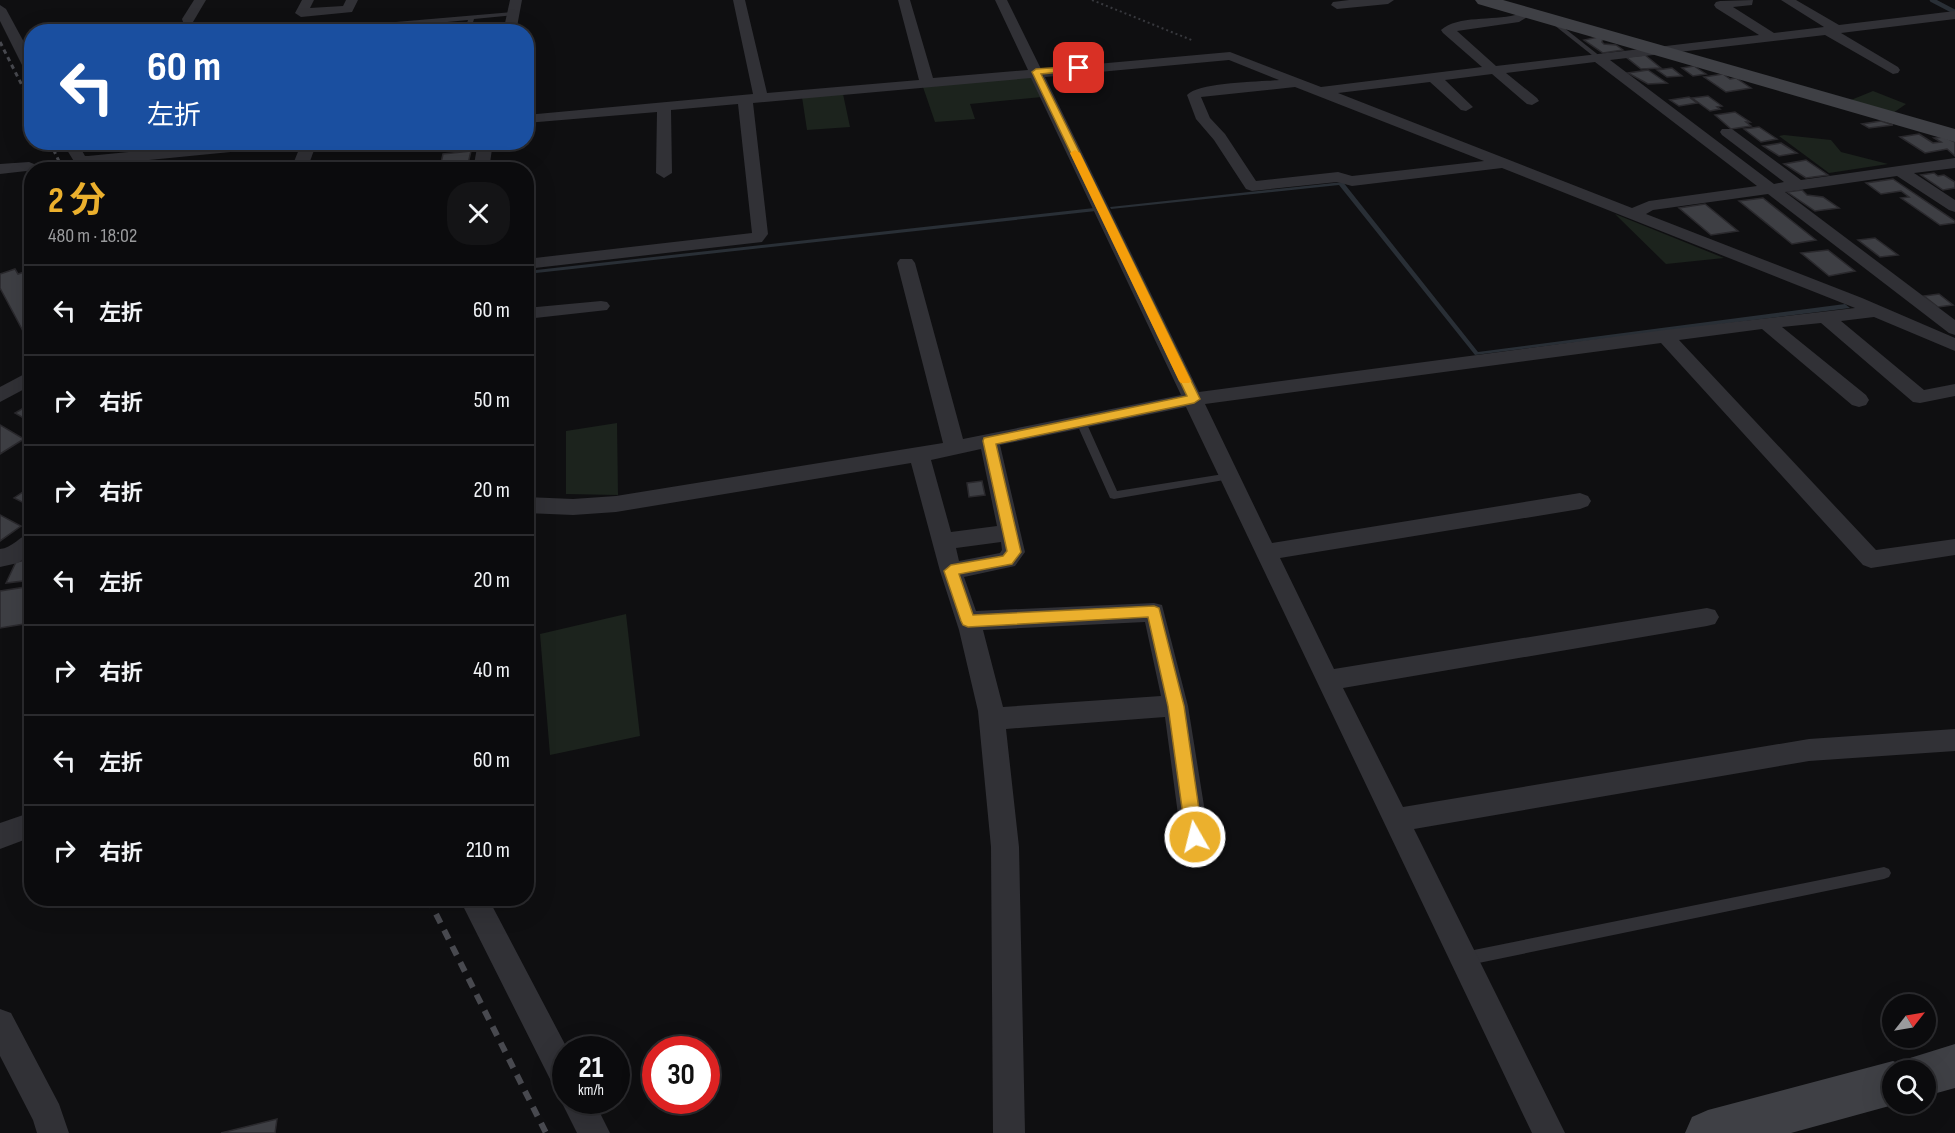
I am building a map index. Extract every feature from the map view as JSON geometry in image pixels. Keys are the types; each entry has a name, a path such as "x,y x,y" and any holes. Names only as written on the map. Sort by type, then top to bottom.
{"street":[{"path":"188,19 200,0"},
{"path":"308,0 301,14 348,9 352,0"},
{"path":"534,263 756,238 760,234 753,99 739,0"},
{"path":"904,0 927,82"},
{"path":"1001,0 1327,680 1549,1133"},
{"path":"1337,5 1388,0"},
{"path":"1484,0 1536,13 1659,51 1955,136"},
{"path":"1788,0 1893,70"},
{"path":"1748,2 1720,5 1773,38"},
{"path":"1933,5 1954,15"},
{"path":"511,24 514,8"},
{"path":"0,9 24,55"},
{"path":"1532,101 1494,70 1452,28 1519,18 1536,13"},
{"path":"1317,91 1954,15"},
{"path":"534,118 1230,56 1919,328 1955,345"},
{"path":"1599,58 1955,330"},
{"path":"1433,77 1466,108"},
{"path":"1296,82 1207,91 1194,95 1194,101 1213,133 1220,137 1252,186 1338,177 1352,181 1506,164"},
{"path":"664,107 664,174"},
{"path":"1727,132 1798,185"},
{"path":"73,150 80,160 88,161 200,150"},
{"path":"1633,214 1649,206 1955,163"},
{"path":"0,169 24,167"},
{"path":"1900,171 1955,207"},
{"path":"906,263 955,448"},
{"path":"534,313 601,306"},
{"path":"534,505 573,507 616,504 919,455 1194,399 1665,336 1876,311"},
{"path":"1827,318 1920,396 1955,390"},
{"path":"1767,323 1859,400"},
{"path":"1919,328 1935,324 1955,330"},
{"path":"1665,336 1871,559 1955,547"},
{"path":"0,396 24,381"},
{"path":"951,571 1007,560 1014,552 989,441"},
{"path":"919,455 951,571 984,677 992,719 1005,847 1009,1133"},
{"path":"1266,552 1580,501"},
{"path":"943,542 1010,533"},
{"path":"0,558 10,557 24,546"},
{"path":"968,621 1154,612 1176,706 1195,837"},
{"path":"1327,680 1707,617"},
{"path":"992,719 1176,706"},
{"path":"1396,820 1809,750 1955,740"},
{"path":"0,836 24,827"},
{"path":"477,906 552,1051"},
{"path":"0,1024 48,1115 53,1133"},
{"path":"1936,1071 1955,1066"},
{"path":"1708,1133 1882,1086"},
{"path":"584,1114 594,1133"}],"lane":[{"path":"426,19 471,18 514,8"},
{"path":"404,24 426,19 514,8"},
{"path":"1536,13 1599,58"},
{"path":"469,24 471,18"},
{"path":"426,19 426,24"},
{"path":"1081,422 1114,495 1230,476"},
{"path":"1464,959 1884,873"}],"path":[{"path":"1092,0 1230,56"}],"shaded area":[{"path":"1032,77 1042,97 970,104 975,119 935,122 923,87"},
{"path":"1873,91 1906,104 1893,113 1851,100"},
{"path":"843,94 850,127 807,130 802,97"},
{"path":"1779,136 1831,140 1841,152 1888,164 1829,173"},
{"path":"1343,182 1478,352 1845,304 1850,308 1475,355 1339,185 1111,209 1110,207"},
{"path":"1094,208 1096,211 534,273 534,270"},
{"path":"1615,214 1724,258 1666,264"},
{"path":"617,423 618,495 566,494 566,431"},
{"path":"626,614 640,736 550,755 540,634"}],"building":[{"path":"1598,37 1603,39 1604,44 1616,45 1623,50 1603,53 1584,40"},
{"path":"1645,55 1661,68 1641,69 1626,57"},
{"path":"1694,66 1706,74 1693,76 1682,68"},
{"path":"1672,68 1682,76 1667,77 1657,70"},
{"path":"1648,70 1667,83 1648,84 1628,73"},
{"path":"1723,74 1730,79 1736,78 1751,88 1726,92 1704,77"},
{"path":"1708,96 1722,106 1717,107 1720,109 1710,111 1692,98"},
{"path":"1689,97 1697,103 1679,106 1670,100"},
{"path":"1735,112 1750,122 1746,122 1751,126 1731,129 1715,115"},
{"path":"1881,121 1893,125 1869,128 1862,124"},
{"path":"1759,127 1777,139 1761,142 1744,129"},
{"path":"1919,134 1933,143 1941,142 1934,138 1944,137 1955,142 1955,156 1947,149 1925,153 1900,137"},
{"path":"1781,143 1797,153 1779,156 1763,146"},
{"path":"471,151 468,162 441,162 443,154"},
{"path":"1806,160 1828,175 1806,178 1784,164"},
{"path":"1934,173 1938,176 1944,175 1955,182 1955,188 1943,190 1921,175"},
{"path":"1893,179 1955,223 1940,225 1901,198 1909,197 1901,191 1881,194 1866,183"},
{"path":"1802,190 1807,195 1823,197 1839,208 1815,211 1787,192"},
{"path":"1763,198 1816,240 1792,244 1739,201"},
{"path":"1705,204 1738,231 1711,235 1679,208"},
{"path":"1875,238 1898,255 1880,257 1858,240"},
{"path":"1828,250 1855,271 1829,276 1801,253"},
{"path":"15,269 18,274 24,272 23,331 0,288 0,274"},
{"path":"1939,294 1953,305 1938,307 1924,296"},
{"path":"24,408 24,418 15,413"},
{"path":"0,425 24,439 0,454"},
{"path":"982,481 985,495 969,497 967,483"},
{"path":"24,491 24,503 14,498"},
{"path":"0,515 21,526 0,541"},
{"path":"24,560 24,581 6,583 16,562"},
{"path":"24,587 24,624 0,628 0,591"},
{"path":"277,1119 275,1133 221,1133"}],"waterway":[{"path":"1932,0 1955,12"}],"railway":[{"path":"0,42 24,89"},
{"path":"54,150 59,162"},
{"path":"432,906 546,1133"}],"slow traffic":[{"path":"1075,153 1185,381"}],"route":[{"path":"1079,68 1036,72 1194,399 989,441 1014,552 1007,560 951,571 968,621 1154,612 1176,706 1195,837"}]}
